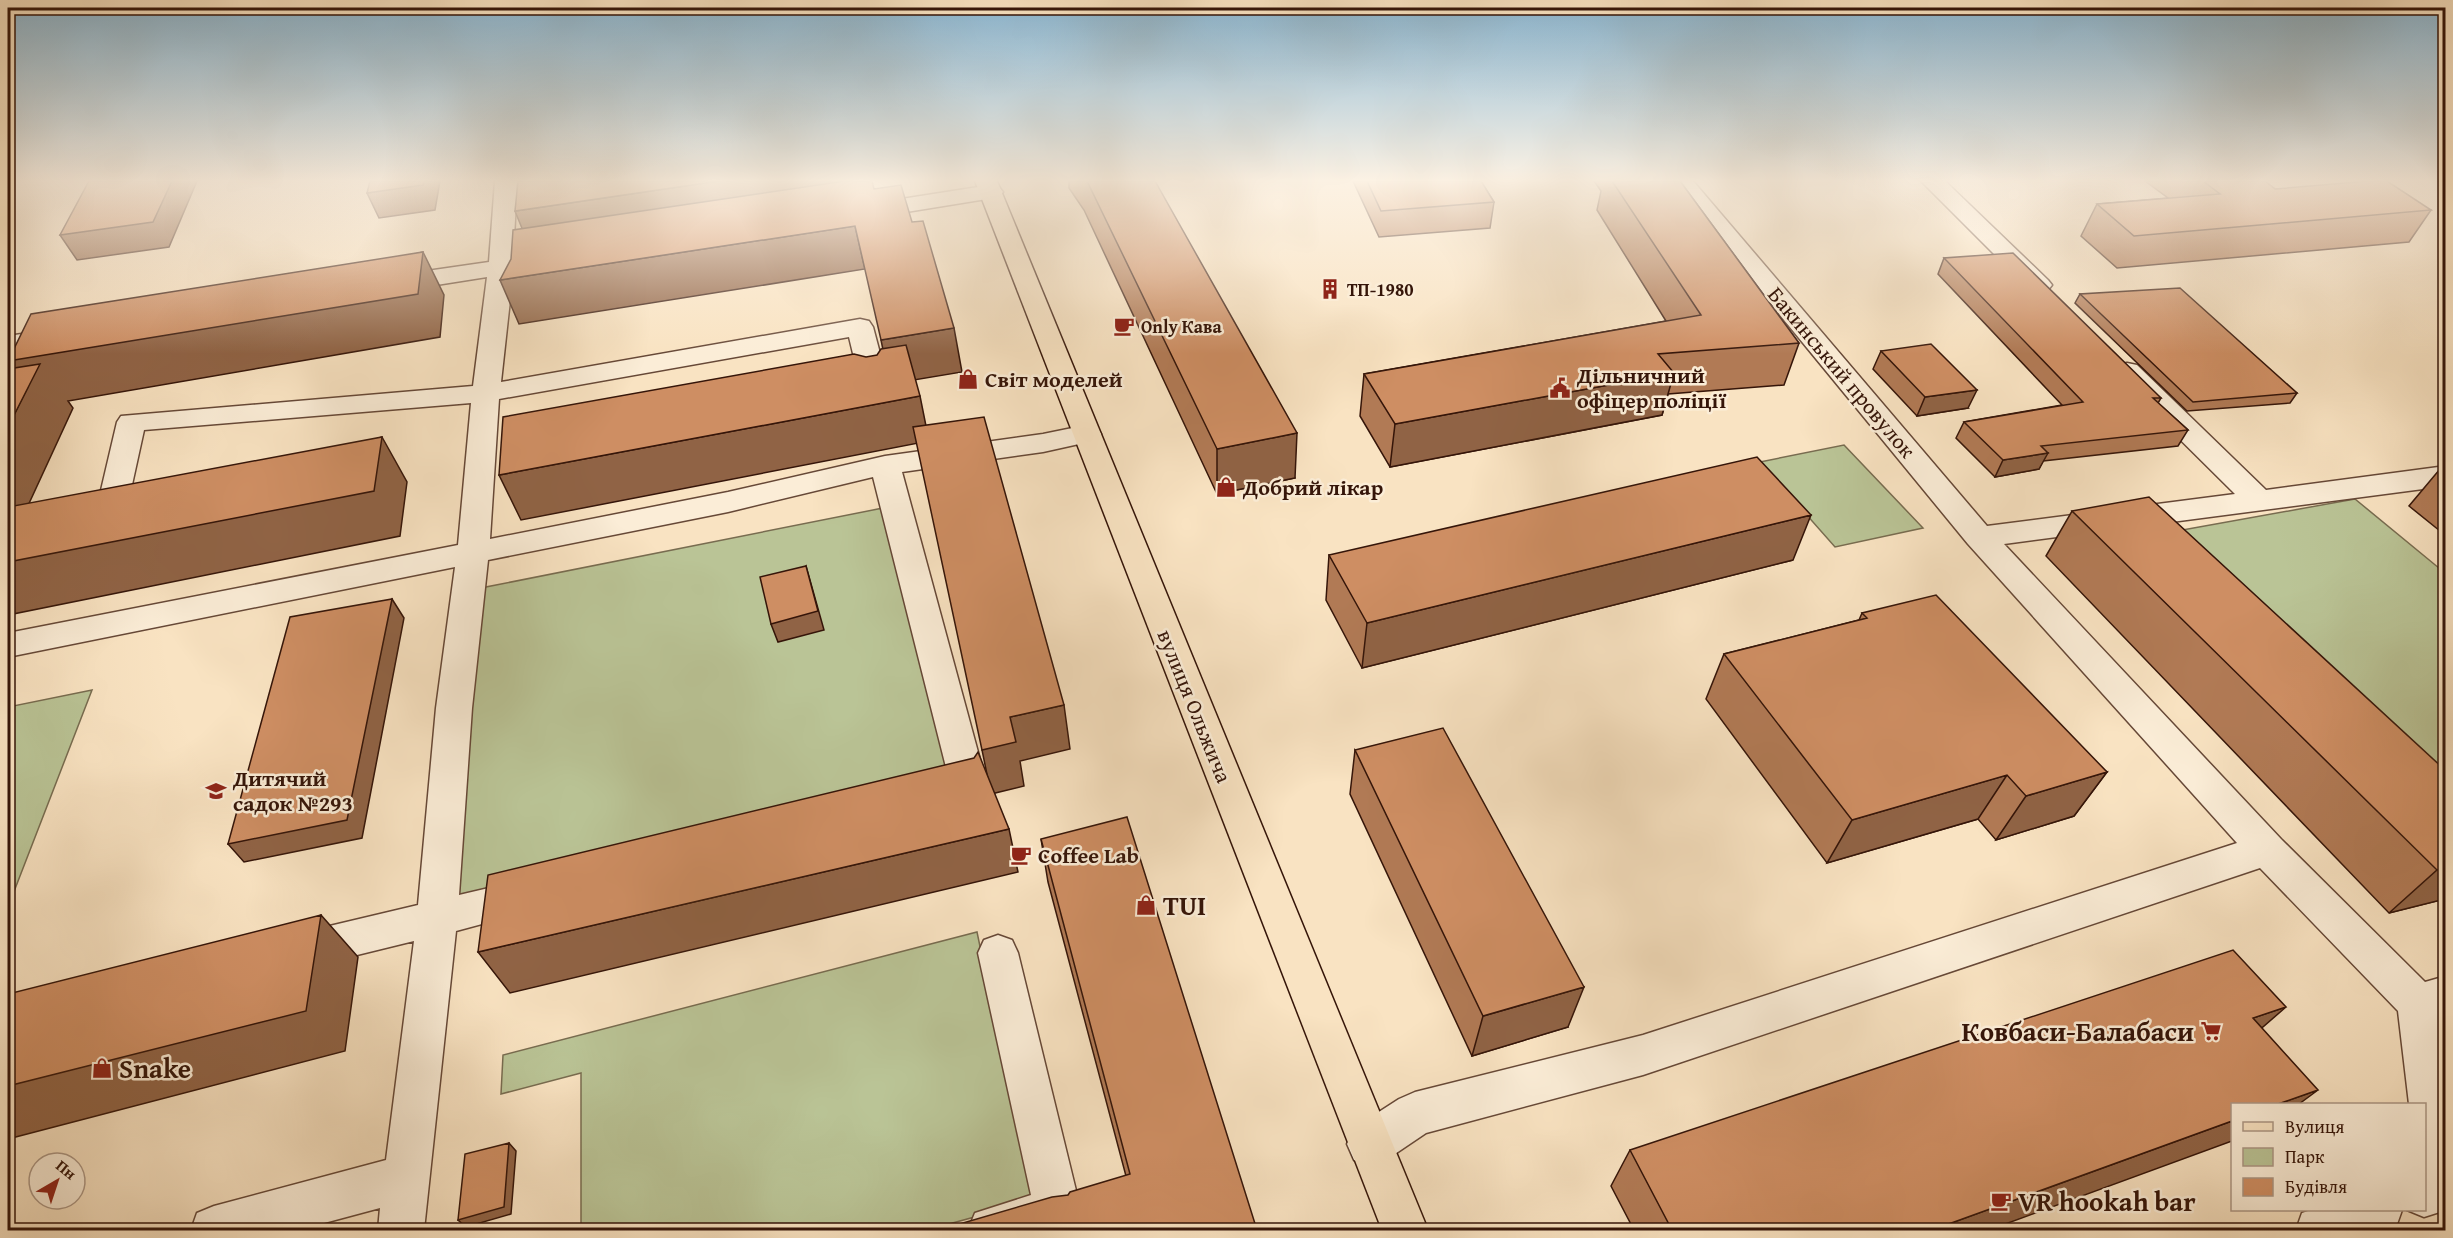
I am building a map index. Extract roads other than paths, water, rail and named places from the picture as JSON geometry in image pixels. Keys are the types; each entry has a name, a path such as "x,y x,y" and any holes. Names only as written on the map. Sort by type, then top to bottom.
{"main road":[{"name":"вулиця Ольжича","path":"1009,239 1405,1230"}],"street":[{"path":"401,1230 437,917 454,708 473,553 501,239"},
{"name":"Бакинський провулок","path":"1729,239 1979,537 2267,850 2432,999"},
{"path":"1991,239 2058,304"},
{"path":"372,287 546,260"},
{"path":"113,503 131,422 486,393 860,327 876,391"},
{"path":"8,344 90,332"},
{"path":"2108,353 2259,500"},
{"path":"8,645 728,502 885,465 1043,443 1087,434"},
{"path":"885,465 970,789 923,800"},
{"path":"1979,537 2445,476"},
{"path":"1370,1144 1415,1114 1643,1054 2267,850"},
{"path":"263,961 555,889"},
{"path":"992,1230 1058,1211 998,953"},
{"path":"2426,1193 2442,1188 2432,999"},
{"path":"214,1230 406,1178"},
{"path":"2319,1230 2382,1217"}],"place":[{"name":"ТП-1980","path":"1330,289"},
{"name":"Only Кава","path":"1124,326"},
{"name":"Світ моделей","path":"968,379"},
{"name":"Дільничний офіцер поліції","path":"1560,388"},
{"name":"Добрий лікар","path":"1226,487"},
{"name":"Дитячий садок №293","path":"216,791"},
{"name":"Coffee Lab","path":"1021,855"},
{"name":"TUI","path":"1146,905"},
{"name":"Ковбаси-Балабаси","path":"2211,1031"},
{"name":"Snake","path":"102,1068"},
{"name":"VR hookah bar","path":"2001,1201"}]}
